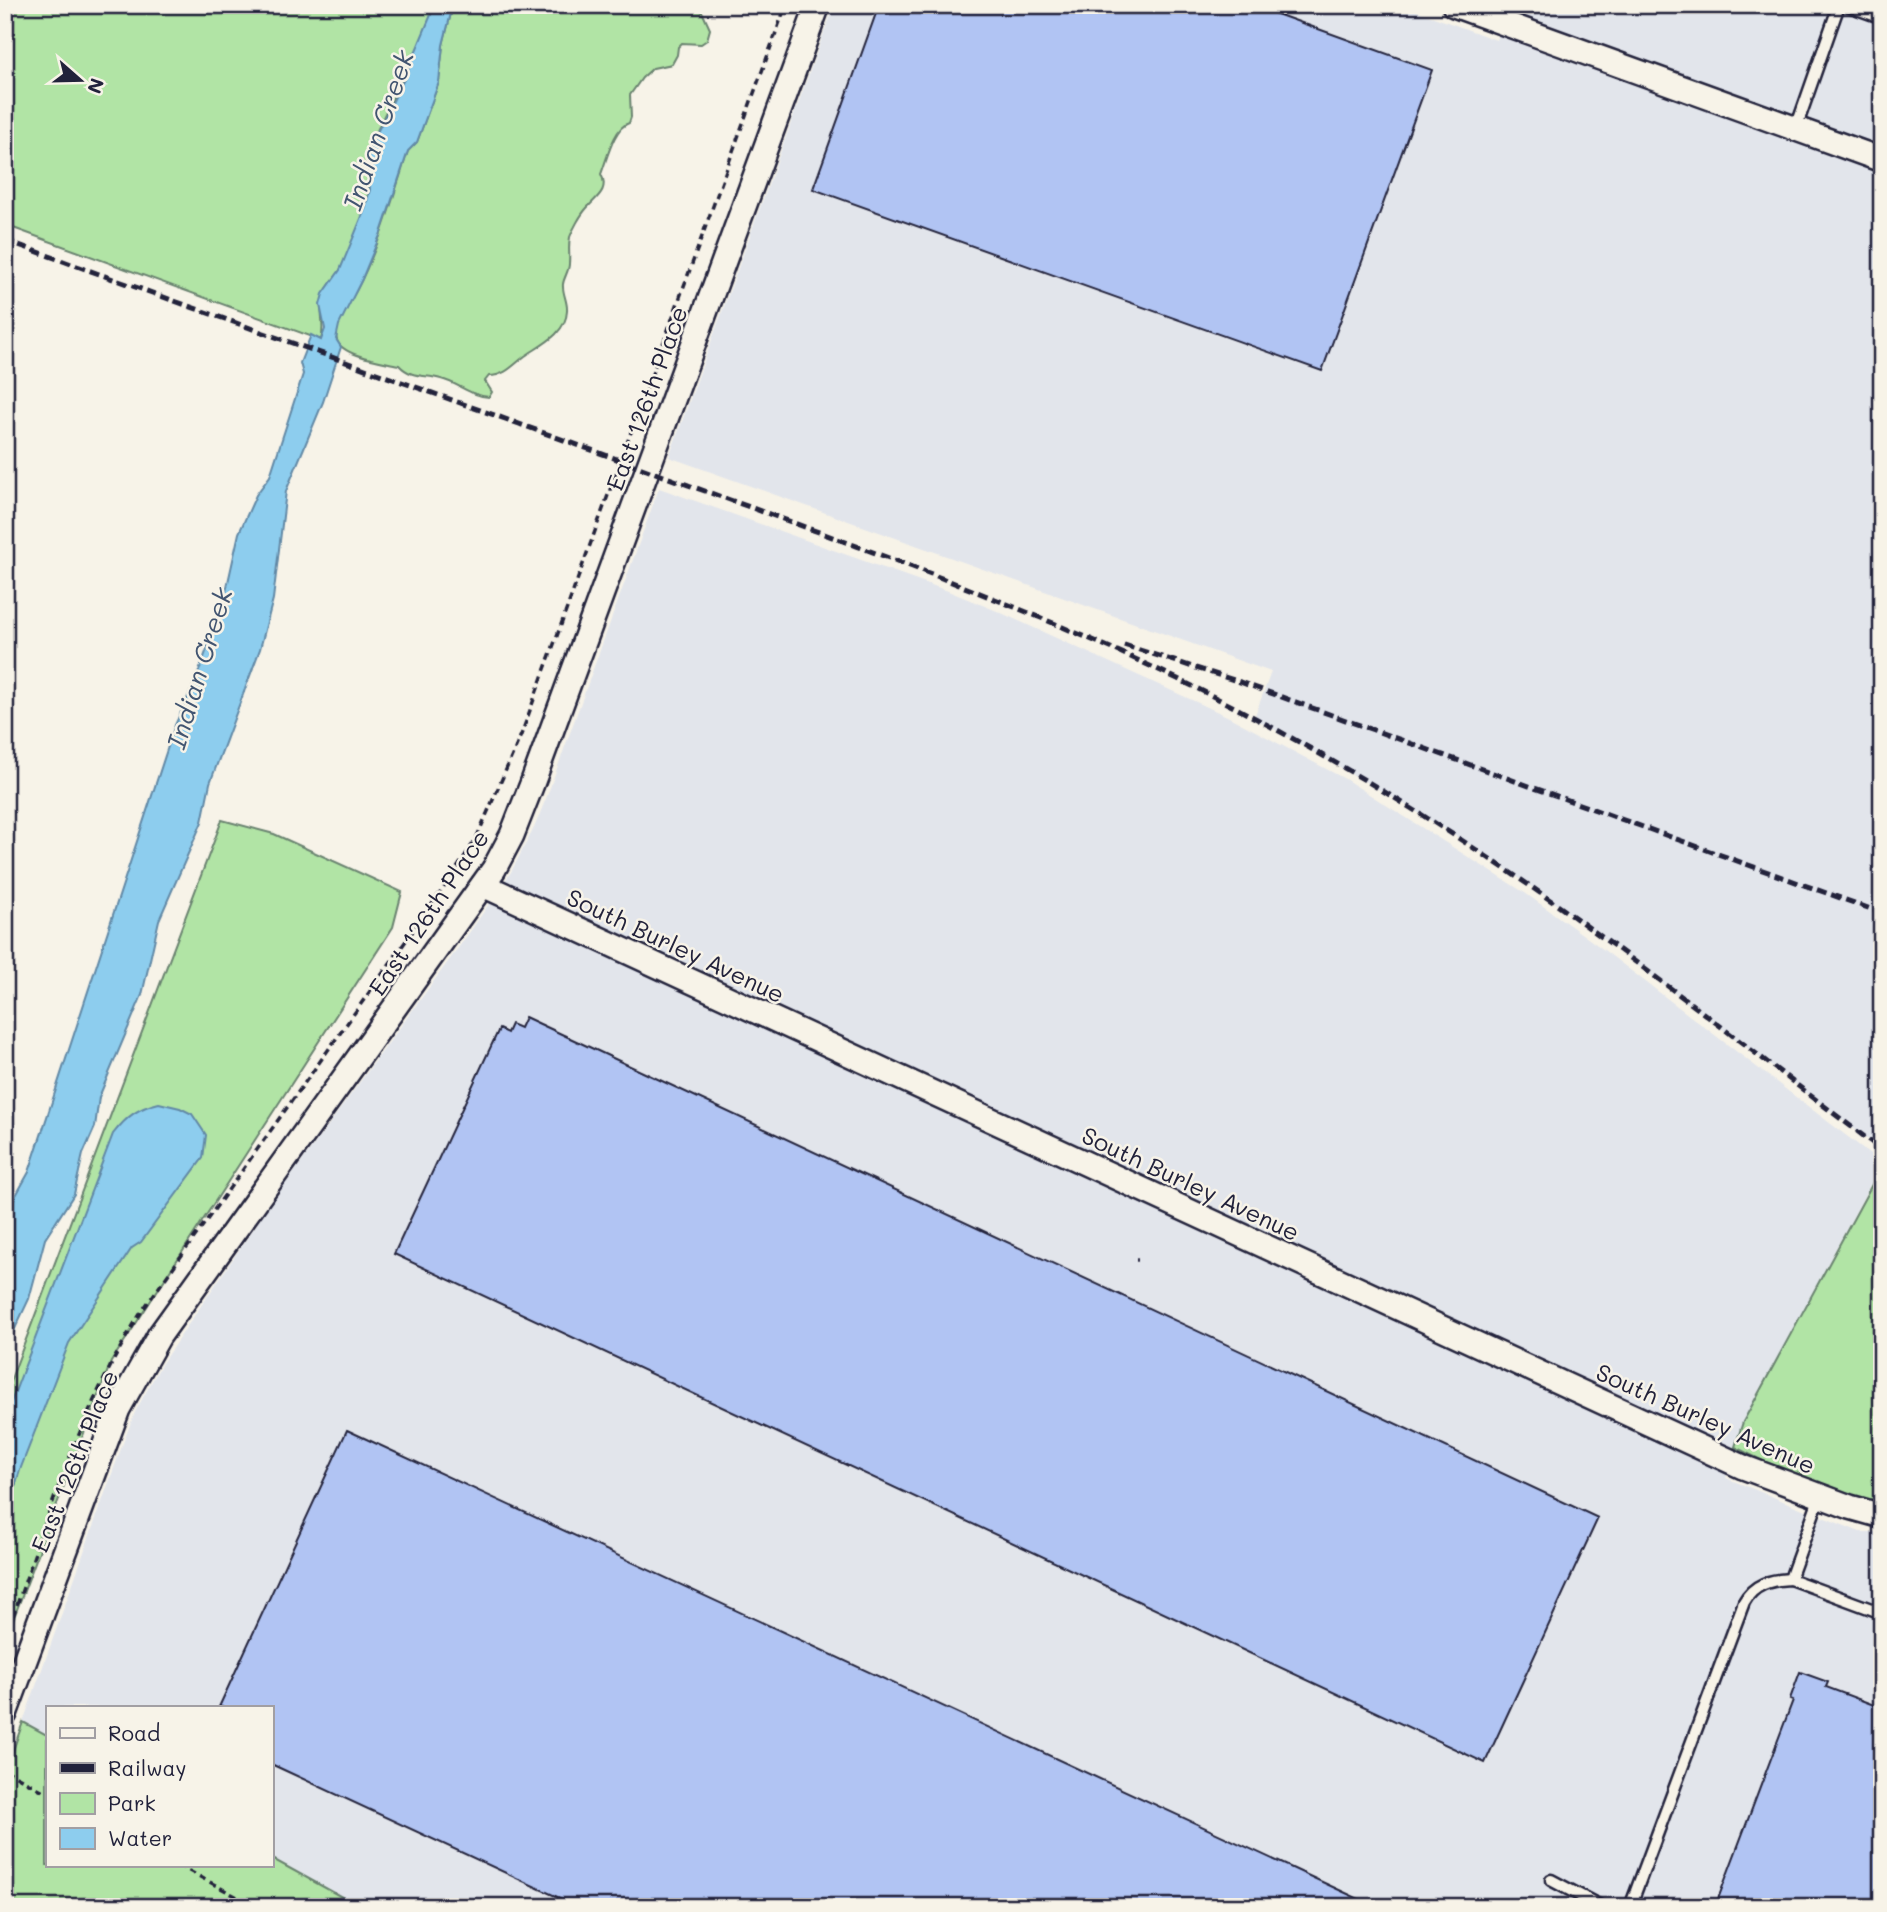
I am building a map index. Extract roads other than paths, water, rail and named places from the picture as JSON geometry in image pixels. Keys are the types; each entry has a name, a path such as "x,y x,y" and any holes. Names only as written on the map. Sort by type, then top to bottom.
{"street":[{"name":"East 126th Place","path":"5,1714 118,1409 137,1373 167,1325 483,884 512,835 818,5"},
{"path":"1454,5 1882,160"},
{"name":"South Burley Avenue","path":"483,884 1731,1462 1882,1516"}],"lane":[{"path":"1796,129 1839,5"},
{"path":"1846,5 1882,18"},
{"path":"1790,1580 1820,1496"},
{"path":"1630,1907 1750,1592 1774,1580 1790,1580 1882,1613"},
{"path":"1551,1880 1602,1907"}],"water":[{"path":"435,5 453,5 443,45 439,82 417,142 408,151 381,233 339,325 336,339 341,347 323,402 286,491 273,599 260,649 210,783 202,822 159,920 142,995 99,1097 95,1127 83,1154 74,1194 45,1239 29,1299 5,1350 5,1215 29,1172 175,725 195,682 223,605 239,533 256,495 270,476 303,374 300,363 311,335 321,340 325,329 320,305 323,294 340,270 365,209 370,189 367,164 370,146 405,77"},
{"path":"159,1103 192,1114 206,1135 203,1158 141,1242 132,1248 69,1343 20,1470 5,1520 5,1418 113,1134 133,1114"}],"railway":[{"path":"5,240 835,538 1049,621 1189,684 1333,761 1517,877 1636,962 1882,1150"},
{"path":"1124,645 1240,682 1882,913"}],"water label":[{"name":"Indian Creek","path":"378,130"},
{"name":"Indian Creek","path":"199,668"}]}
